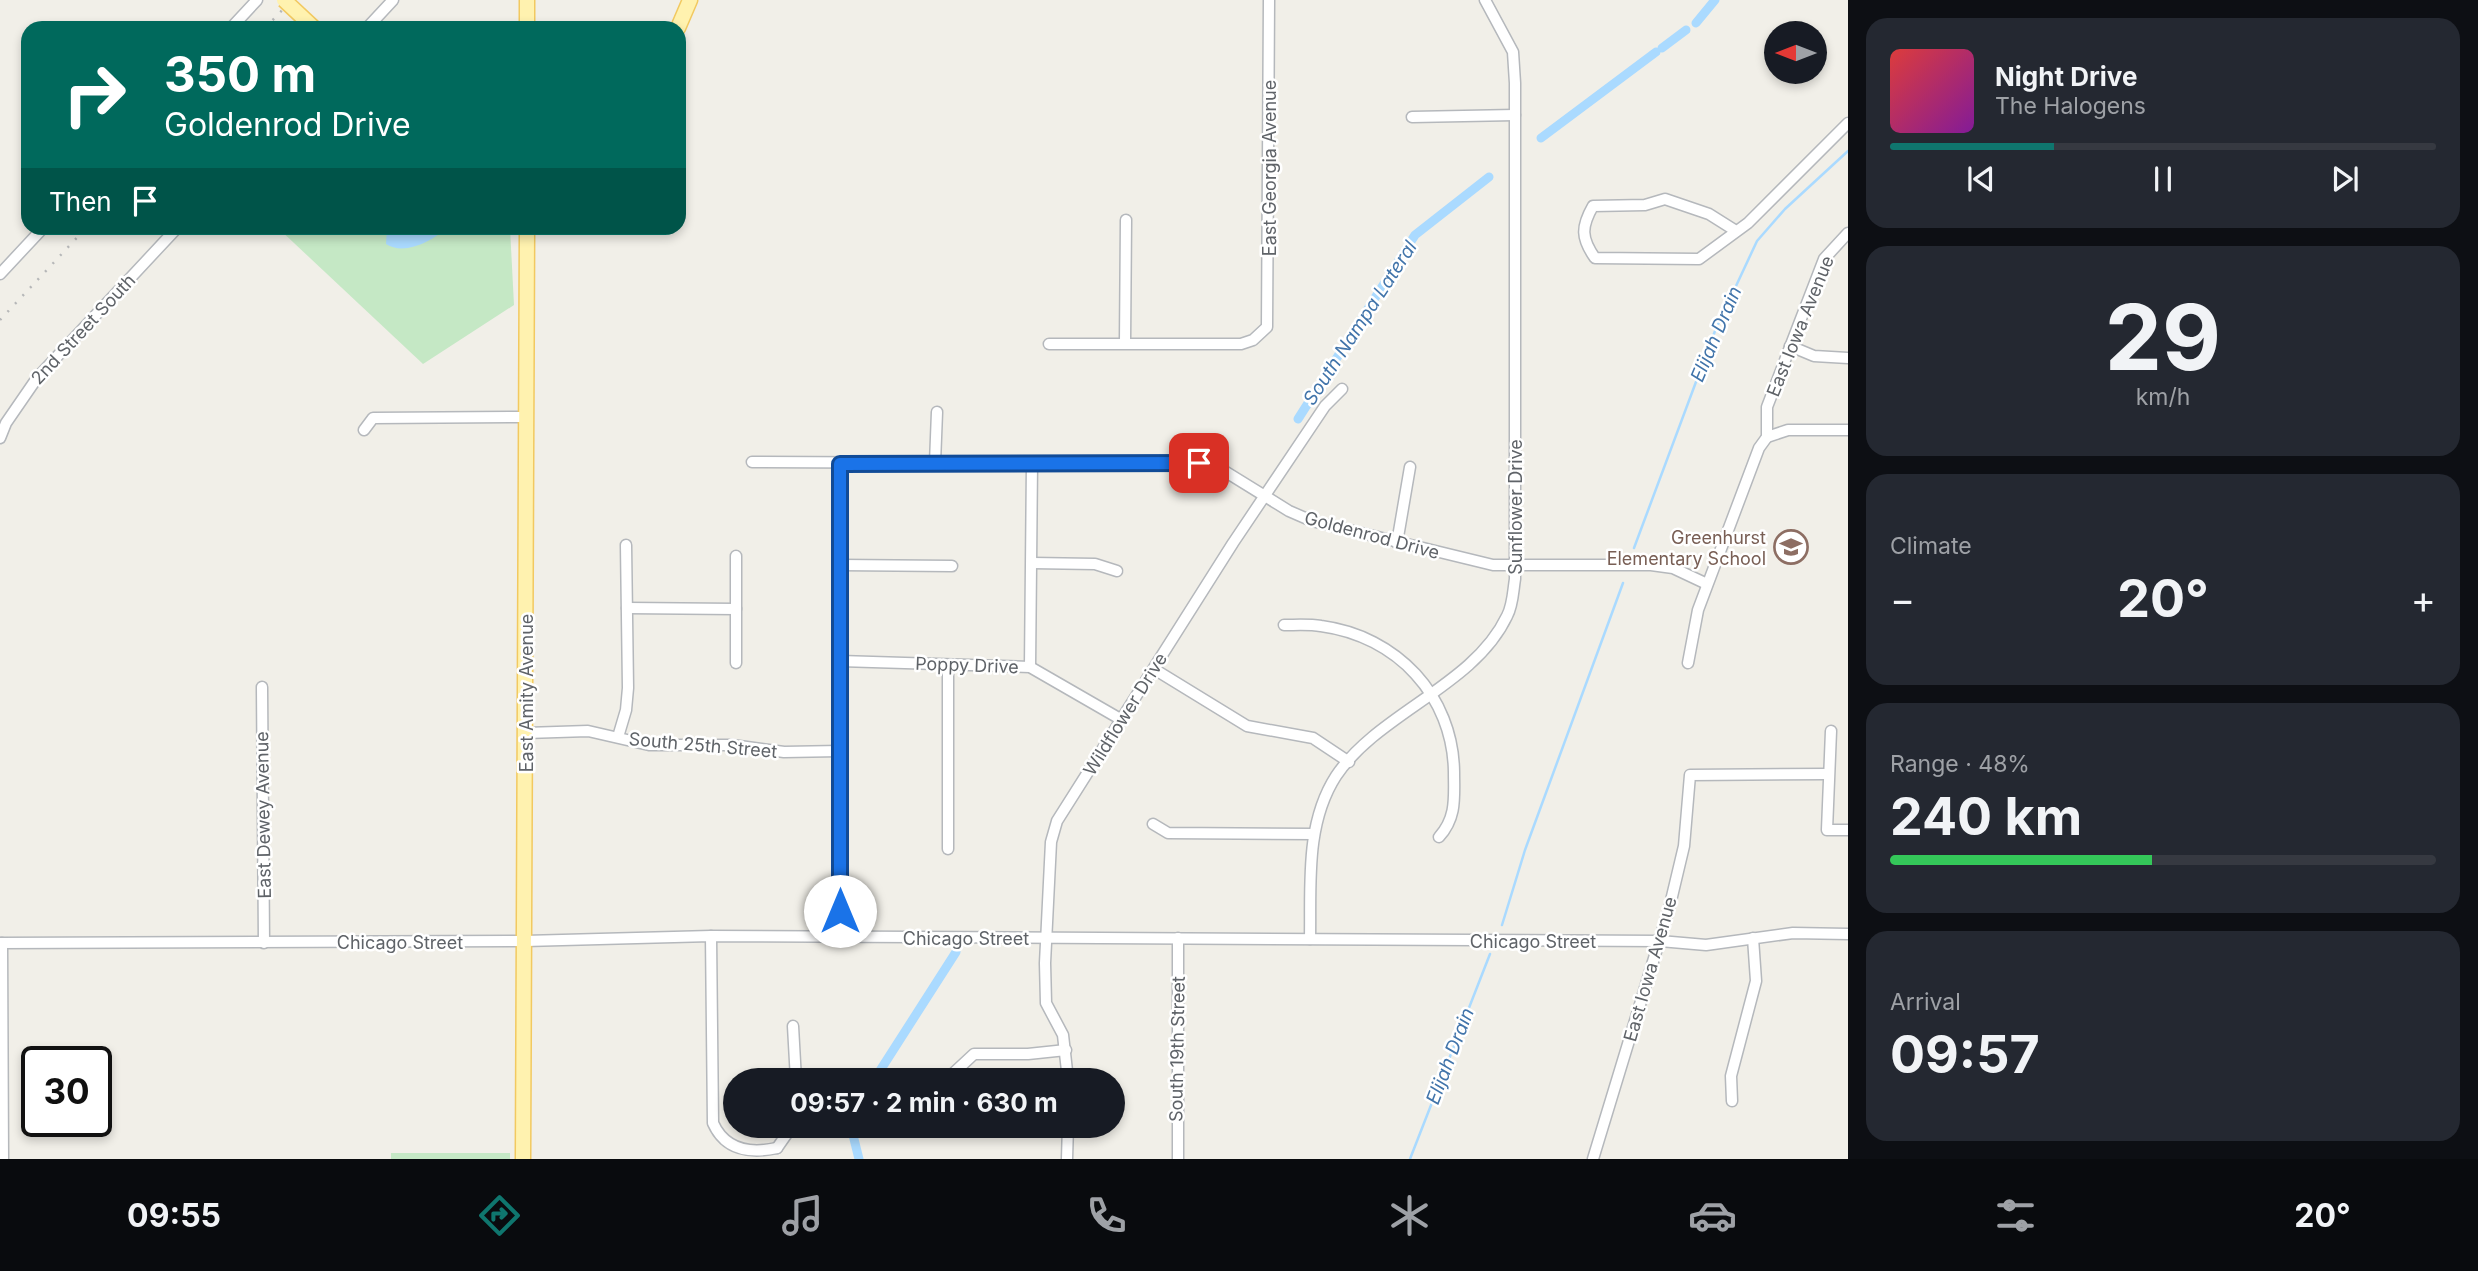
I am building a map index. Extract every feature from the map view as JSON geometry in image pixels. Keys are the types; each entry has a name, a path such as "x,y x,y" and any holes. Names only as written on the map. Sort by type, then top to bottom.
{"main road":[{"path":"284,0 306,21"},
{"path":"527,0 527,21"},
{"path":"681,21 690,0"},
{"name":"East Amity Avenue","path":"523,1159 527,235"}],"street":[{"path":"238,21 257,0"},
{"path":"374,21 393,0"},
{"name":"East Georgia Avenue","path":"1125,343 1241,344 1262,334 1268,321 1269,0"},
{"name":"Sunflower Drive","path":"1310,939 1314,834 1324,802 1336,777 1358,751 1433,692 1495,638 1509,613 1515,565 1513,52 1485,0"},
{"path":"1412,117 1515,115"},
{"path":"1736,231 1709,214 1665,200 1645,205 1593,206 1583,222 1584,242 1595,258 1699,259 1736,231 1848,123"},
{"path":"1049,344 1125,343 1126,220"},
{"name":"East Iowa Avenue","path":"1688,663 1695,620 1759,448 1767,437 1767,407 1790,345 1824,259 1848,233"},
{"path":"0,274 36,235"},
{"name":"2nd Street South","path":"0,438 6,423 37,378 170,235"},
{"path":"1790,345 1814,356 1848,358"},
{"name":"Wildflower Drive","path":"1067,1068 1063,1035 1046,1003 1051,842 1057,821 1325,406 1342,389"},
{"path":"935,463 936,412"},
{"path":"364,430 373,418 526,417"},
{"path":"1767,437 1788,430 1848,430"},
{"name":"Goldenrod Drive","path":"752,462 1213,464 1265,497 1312,521 1467,561 1515,565 1651,565 1674,568 1707,584"},
{"path":"1030,667 1032,463"},
{"path":"840,464 840,937"},
{"path":"1397,543 1410,467"},
{"path":"618,737 626,710 628,688 626,545"},
{"path":"736,556 736,663"},
{"path":"1032,563 1095,564 1116,571"},
{"path":"840,565 952,566"},
{"path":"627,608 736,609"},
{"path":"1284,625 1322,626 1367,639 1412,669 1433,692 1454,747 1454,808 1450,824 1439,837"},
{"name":"Poppy Drive","path":"840,662 1030,667 1122,720"},
{"path":"948,665 948,849"},
{"path":"1154,669 1247,726 1313,738 1349,762"},
{"name":"East Dewey Avenue","path":"262,687 264,943"},
{"name":"South 25th Street","path":"526,733 588,731 649,745 732,745 784,752 840,751"},
{"path":"1831,731 1827,774 1827,830 1848,830"},
{"name":"East Iowa Avenue","path":"1593,1159 1660,941 1684,846 1689,775 1827,774"},
{"path":"1153,824 1168,833 1314,834"},
{"name":"Chicago Street","path":"1,943 525,941 711,936 1660,941 1706,945 1793,933 1848,934"},
{"path":"711,936 713,1123 718,1133 743,1150 777,1149"},
{"path":"1732,1101 1731,1076 1756,981 1753,938"},
{"name":"South 19th Street","path":"1178,939 1178,1159"},
{"path":"1,943 3,1159"},
{"path":"793,1026 795,1068"},
{"path":"956,1068 964,1059 974,1054 1066,1051"},
{"path":"777,1149 784,1138"},
{"path":"1066,1159 1067,1138"},
{"path":"777,1149 784,1159"}],"green space":[{"path":"285,235 510,235 514,305 423,364"},
{"path":"391,1153 510,1153 510,1159 391,1159"}],"water":[{"path":"387,235 438,235 409,248 386,244"}],"waterway":[{"name":"South Nampa Lateral","path":"1696,23 1715,0"},
{"name":"South Nampa Lateral","path":"1662,48 1686,30"},
{"name":"South Nampa Lateral","path":"1541,138 1656,52"},
{"name":"Elijah Drain","path":"1634,548 1715,331 1757,241 1785,209 1848,151"},
{"name":"South Nampa Lateral","path":"1298,419 1415,235 1489,177"},
{"name":"Elijah Drain","path":"1502,925 1525,850 1623,583"},
{"name":"South Nampa Lateral","path":"882,1068 956,952"},
{"name":"Elijah Drain","path":"1410,1159 1490,954"},
{"name":"South Nampa Lateral","path":"854,1138 859,1159"}],"railway":[{"path":"272,21 292,0"},
{"path":"0,320 79,235"}],"place":[{"name":"Greenhurst Elementary School","path":"1791,547"}],"route":[{"path":"840,911 840,464 1199,463"}]}
